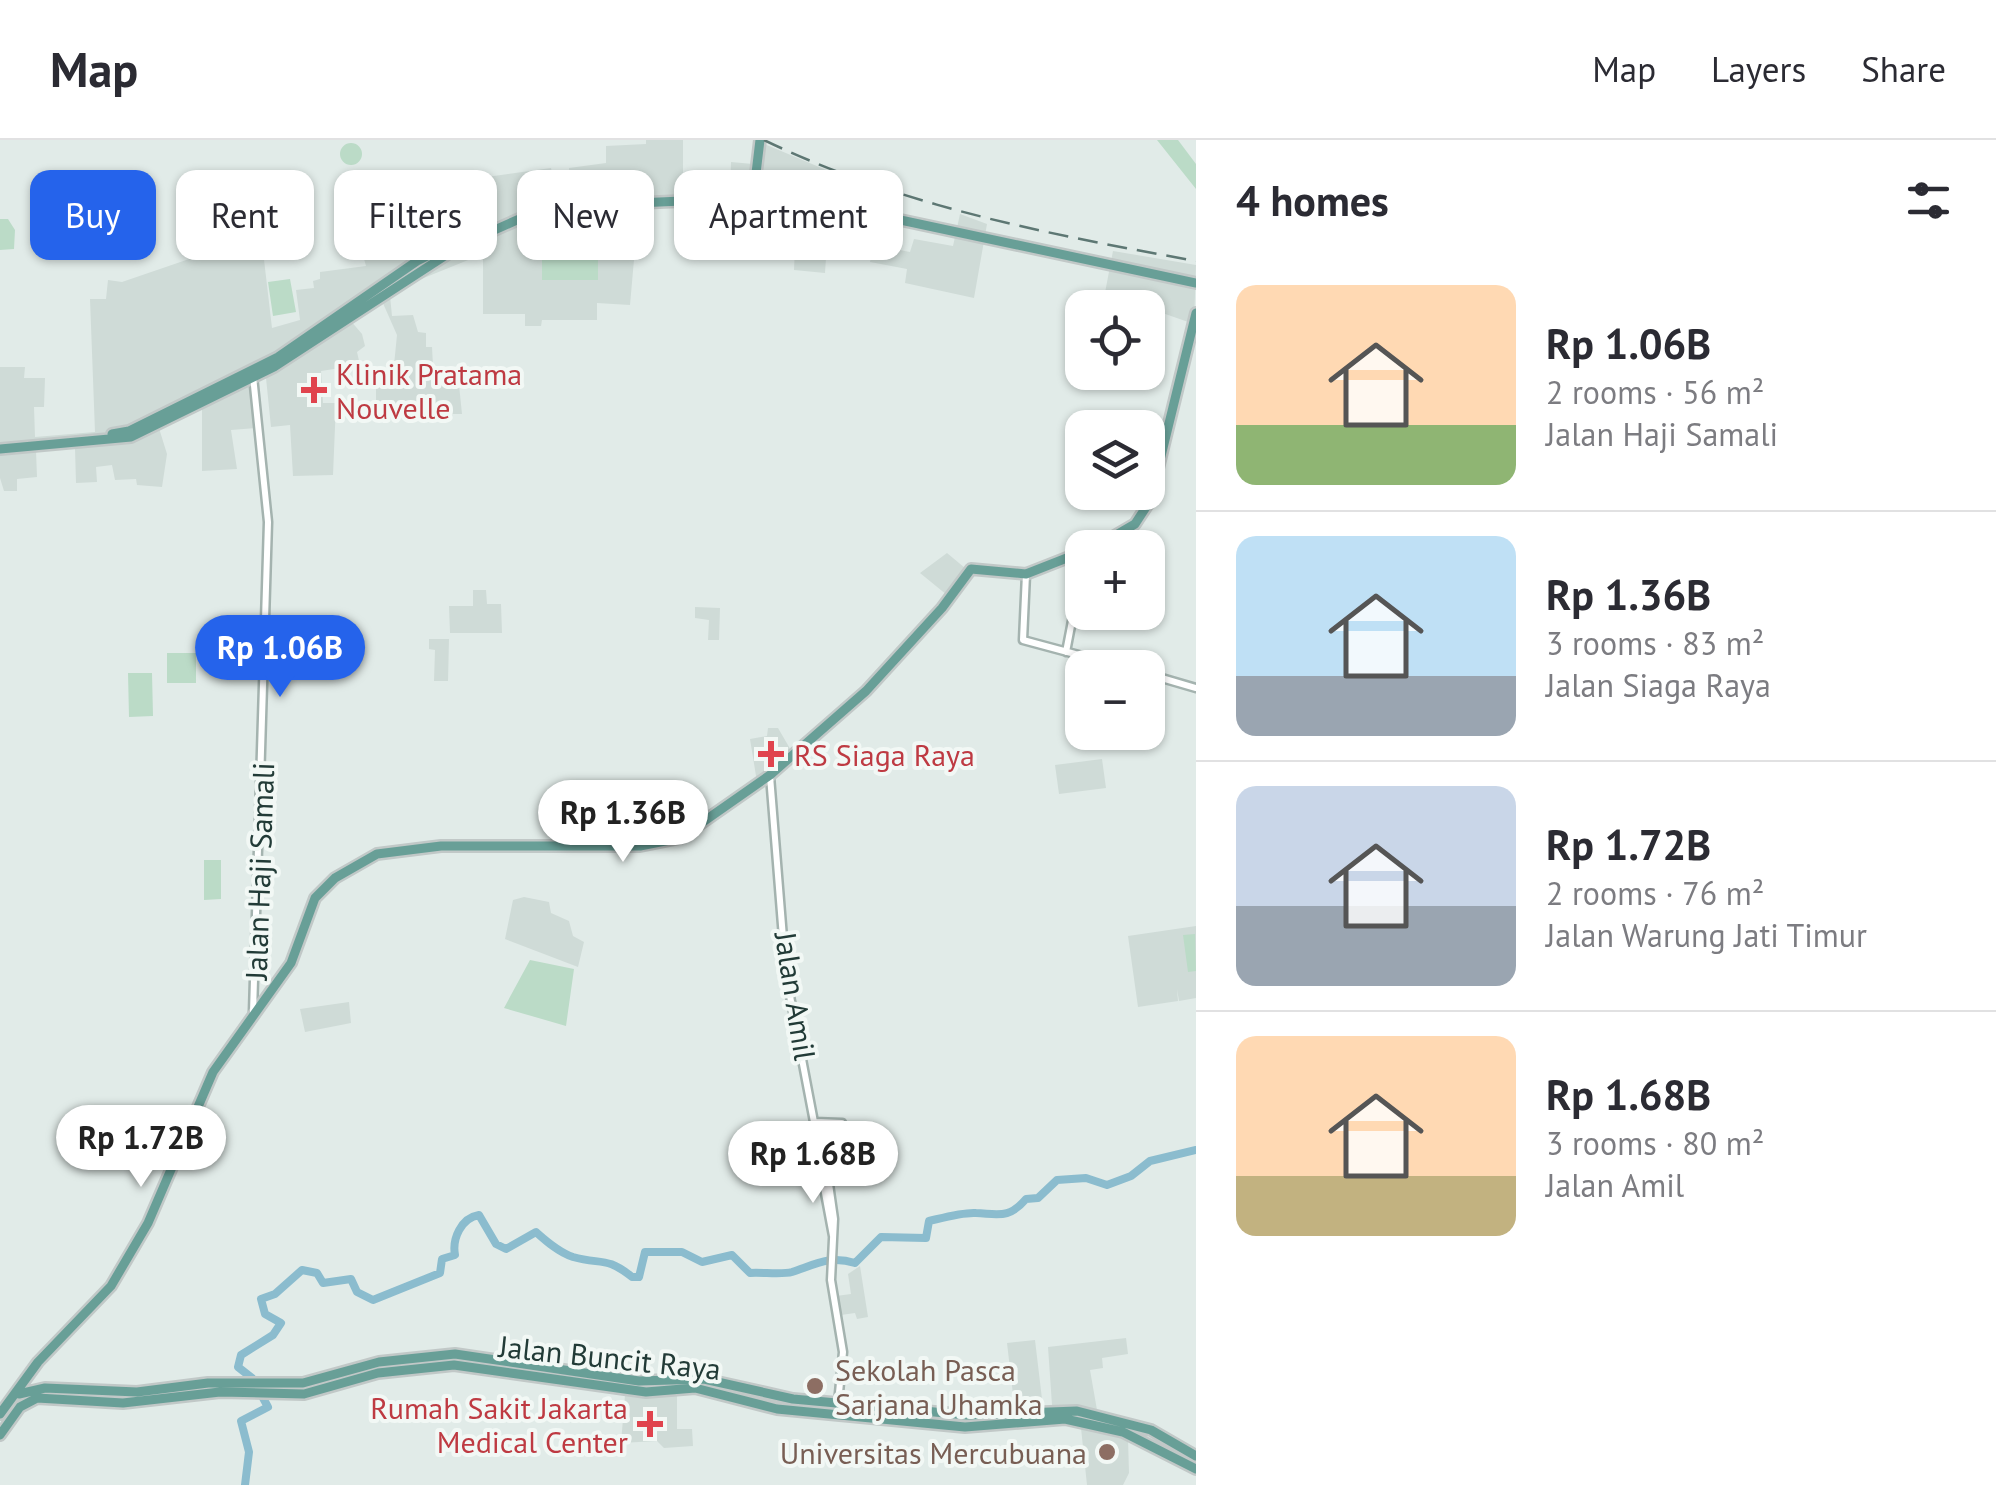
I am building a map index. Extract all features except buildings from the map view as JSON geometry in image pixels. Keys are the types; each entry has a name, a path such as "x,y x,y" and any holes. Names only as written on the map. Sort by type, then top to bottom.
{"main road":[{"path":"758,170 762,140"},
{"path":"254,379 429,254 516,214 608,196 674,197"},
{"path":"0,446 125,438 254,379 463,244 526,216 608,202 835,206 1196,280"},
{"path":"903,216 1196,280"},
{"path":"1125,530 1135,524 1150,501 1196,313"},
{"path":"0,1414 19,1394 32,1371 110,1286 148,1223 213,1072 293,960 319,892 363,860 459,844 658,844 684,836 770,775 866,691 942,608 971,569 1026,574 1065,559"},
{"name":"Jalan Buncit Raya","path":"0,1435 14,1413 28,1401 42,1398 123,1403 260,1390 304,1383 379,1362 455,1354 639,1380 704,1378 771,1396 966,1415 1056,1419 1107,1427 1154,1445 1196,1469"},
{"name":"Jalan Buncit Raya","path":"19,1394 45,1388 137,1392 249,1382 260,1390 304,1394 378,1373 454,1364 646,1392 695,1388 777,1408 984,1428 1064,1409 1121,1419 1151,1430 1196,1456"},
{"path":"32,1371 34,1384 45,1388"}],"street":[{"name":"Jalan Haji Samali","path":"254,379 268,522 254,1014"},
{"path":"1026,574 1022,640 1065,652"},
{"path":"1165,679 1196,688"},
{"name":"Jalan Amil","path":"770,775 786,976 814,1122 842,1123 849,1147 843,1171 822,1177 833,1236 832,1288 842,1352 838,1403"}],"shaded area":[{"path":"646,140 683,140 683,170 674,170 674,203 654,203 654,170 569,170 606,163 606,146 646,144"},
{"path":"755,140 826,170 731,170 731,162 753,164"},
{"path":"517,173 517,260 634,260 630,305 597,303 597,320 542,320 541,326 525,326 525,314 483,314 483,260 497,260 497,176"},
{"path":"960,214 987,224 974,298 905,283 907,269 870,262 903,260 903,251 910,252 914,239 953,246"},
{"path":"1113,251 1196,265 1194,324 1165,314 1165,290 1106,290"},
{"path":"186,260 264,260 272,328 300,320 296,290 314,288 313,281 320,279 320,272 366,266 364,260 468,260 404,286 390,296 392,316 413,315 418,332 426,333 426,347 432,347 434,385 459,385 462,414 404,414 376,409 376,377 393,375 397,335 382,301 350,320 362,334 365,346 357,352 360,365 321,371 323,403 336,403 333,475 293,476 290,425 271,427 266,378 252,384 256,428 231,430 237,469 202,471 202,406 158,425 167,454 162,487 137,485 136,479 115,480 112,465 96,467 97,482 76,483 75,448 36,451 37,477 17,479 17,491 4,491 0,478 0,367 25,367 24,378 45,378 44,407 34,407 35,437 95,432 90,299 106,299 108,280 122,282"},
{"path":"794,260 826,260 825,273 794,270"},
{"path":"947,553 965,568 947,595 920,573"},
{"path":"473,590 486,590 487,604 501,604 502,633 450,633 449,606 473,606"},
{"path":"695,607 720,608 719,640 708,640 709,620 695,618"},
{"path":"429,639 449,639 448,681 434,681 435,650 429,649"},
{"name":"RS Siaga Raya","path":"768,728 778,728 792,752 757,782 750,739 767,736"},
{"path":"1102,759 1106,788 1059,794 1055,765"},
{"path":"524,897 549,902 551,913 569,921 573,936 584,942 578,967 505,939 513,900"},
{"path":"1196,926 1196,998 1179,1001 1177,989 1178,1001 1138,1007 1128,936"},
{"path":"349,1002 351,1023 305,1032 300,1009"},
{"path":"860,1266 868,1317 857,1319 855,1313 841,1315 836,1296 851,1294 848,1274"},
{"path":"1126,1338 1128,1354 1102,1358 1103,1368 1090,1370 1097,1410 1052,1405 1048,1347"},
{"path":"1035,1340 1042,1399 1014,1403 1007,1343"},
{"name":"Rumah Sakit Jakarta Medical Center","path":"677,1392 677,1429 692,1429 693,1446 664,1448 657,1441 621,1443 625,1395"},
{"name":"Universitas Mercubuana","path":"1081,1428 1128,1439 1129,1473 1123,1485 1087,1485"}],"green space":[{"path":"1157,140 1178,140 1196,164 1196,189"},
{"path":"351,143 359,146 359,162 351,165 343,162 340,154 343,146"},
{"path":"0,219 8,219 15,230 14,249 0,250"},
{"path":"542,260 598,260 598,280 542,280"},
{"path":"290,279 296,312 273,316 268,282"},
{"path":"167,653 196,653 196,683 167,683"},
{"path":"128,673 152,673 153,716 129,717"},
{"path":"204,860 221,860 221,899 204,900"},
{"path":"1195,934 1196,971 1188,972 1183,935"},
{"path":"530,960 574,969 566,1026 504,1008"}],"waterway":[{"path":"245,1485 249,1452 241,1421 268,1407 252,1378 238,1367 241,1355 273,1335 281,1323 265,1314 261,1299 275,1294 302,1270 317,1273 323,1283 351,1279 357,1292 373,1300 440,1273 442,1259 455,1255 463,1225 479,1215 496,1244 506,1249 536,1232 567,1255 609,1264 632,1277 639,1277 645,1252 682,1252 702,1262 732,1255 750,1273 788,1273 830,1260 855,1263 881,1237 926,1238 929,1221 965,1213 1009,1212 1026,1199 1038,1198 1057,1180 1086,1178 1107,1185 1131,1176 1150,1161 1196,1150"}],"railway":[{"path":"764,140 868,183 922,200 1030,228 1196,261"}],"place":[{"name":"Klinik Pratama Nouvelle","path":"314,390"},
{"name":"RS Siaga Raya","path":"771,754"},
{"name":"Sekolah Pasca Sarjana Uhamka","path":"815,1386"},
{"name":"Rumah Sakit Jakarta Medical Center","path":"650,1424"},
{"name":"Universitas Mercubuana","path":"1107,1452"}]}
